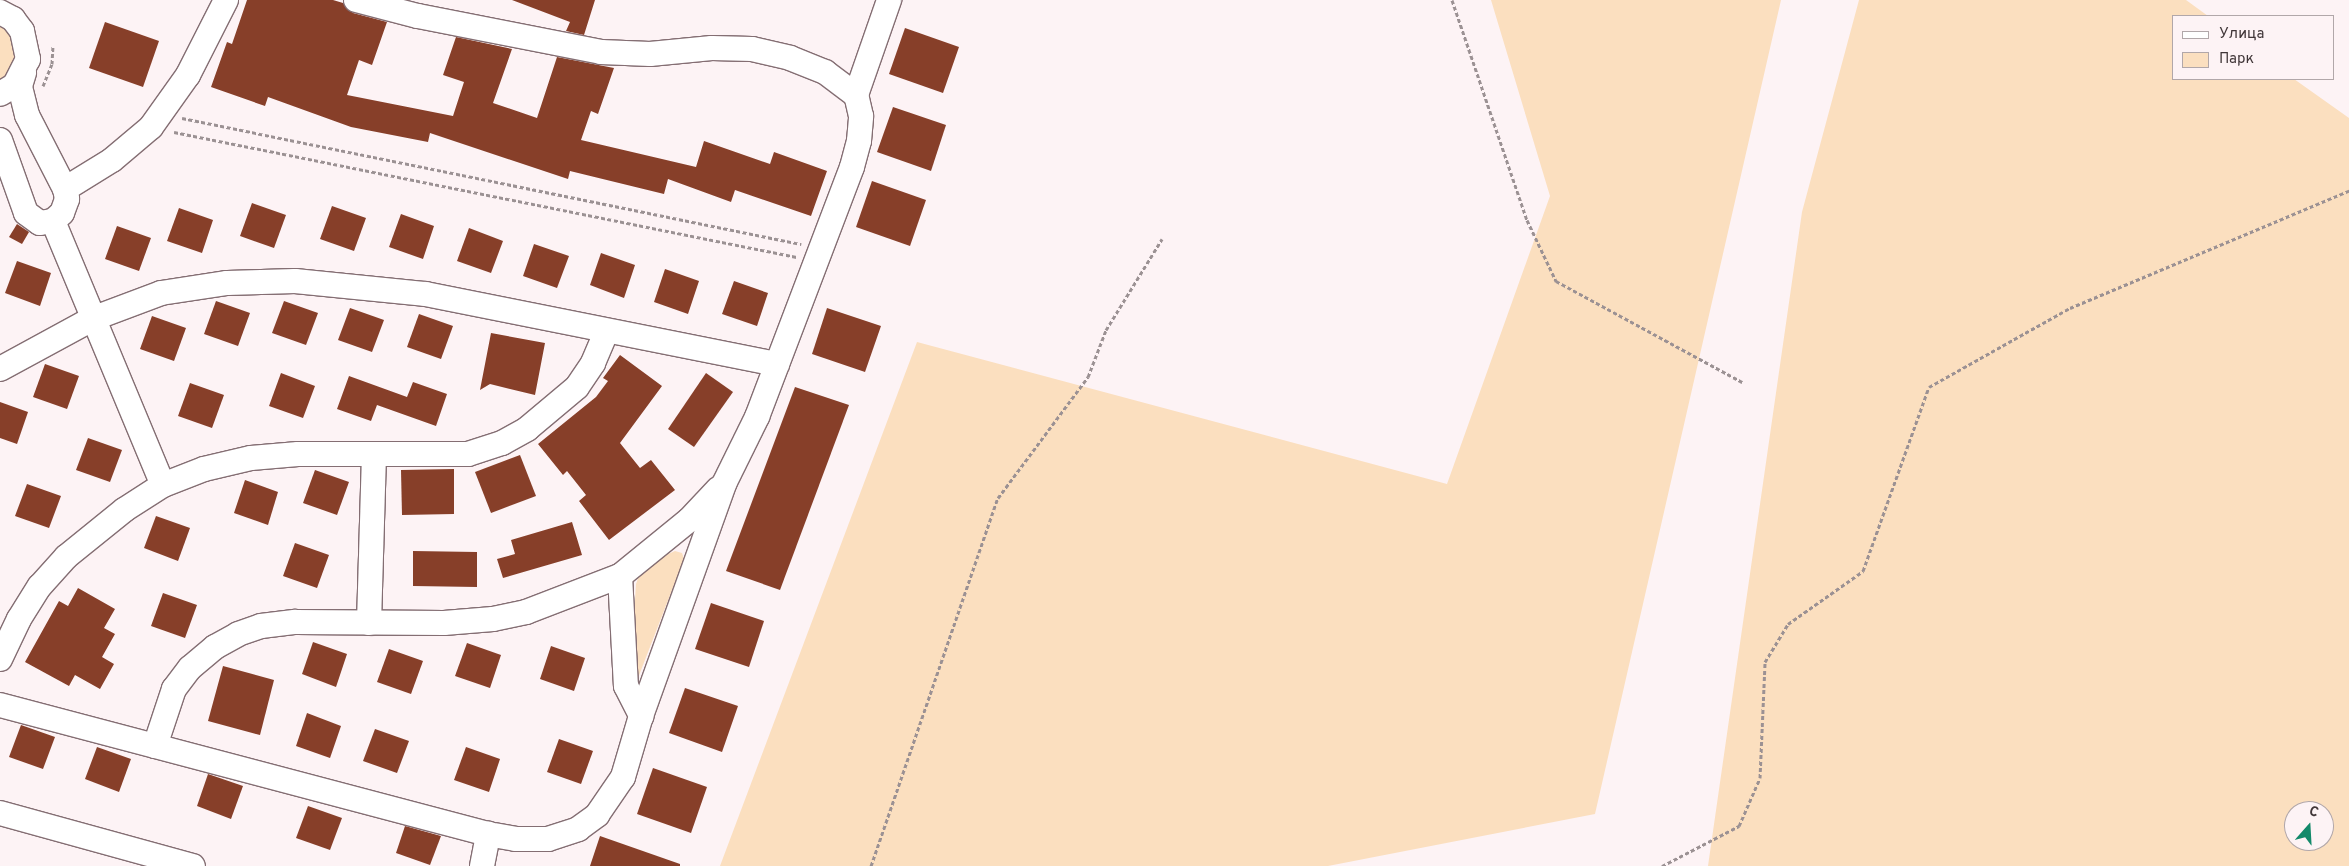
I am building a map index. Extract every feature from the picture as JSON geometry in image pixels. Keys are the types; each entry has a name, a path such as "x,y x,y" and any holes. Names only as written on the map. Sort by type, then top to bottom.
{"street":[{"path":"65,189 112,160 156,121 188,75 226,0"},
{"path":"356,0 418,16 601,52 650,54 712,48 752,49 824,72 856,95"},
{"path":"0,705 488,834 516,839 548,839 578,829 597,815 622,777 641,716 724,484 742,451 819,254 859,141 861,116 856,95 889,0"},
{"path":"0,12 12,19 27,44 24,73 20,86 26,115 65,189 66,207 53,221 40,223 26,213 0,140"},
{"path":"0,94 15,85 24,73"},
{"path":"53,221 92,319 163,485"},
{"path":"0,369 92,319 162,293 227,283 295,281 426,294 606,332 777,364"},
{"path":"0,659 19,619 40,586 66,556 124,510 163,485 204,469 251,458 298,454 468,454 502,443 527,429 576,387 593,363 606,332"},
{"path":"369,623 374,454"},
{"path":"154,746 174,689 190,668 215,647 261,626 296,622 444,623 493,619 551,603 620,576 689,520 724,484"},
{"path":"620,576 626,686 641,716"},
{"path":"0,813 193,866"},
{"path":"482,866 488,834"}],"path":[{"path":"1452,0 1527,220 1556,281 1742,382"},
{"path":"156,121 819,254"},
{"path":"156,121 819,254"},
{"path":"1662,866 1740,826 1760,778 1765,662 1788,624 1863,571 1929,387 2070,308 2349,191"},
{"path":"872,866 998,498 1088,378 1106,330 1162,239"}],"green space":[{"path":"1491,0 1781,0 1595,814 1328,866 720,866 917,342 1447,484 1550,196"},
{"path":"1859,0 2186,0 2207,15 2172,15 2172,80 2295,80 2349,118 2349,866 1708,866 1802,212"},
{"path":"0,24 14,40 16,62 11,72 0,81"},
{"path":"675,551 682,553 684,559 638,678 635,677 633,632 636,584 640,573 654,560"}],"building":[{"path":"247,0 333,0 343,3 353,13 387,22 372,65 359,60 347,95 453,116 464,82 443,75 456,37 512,49 493,103 537,118 557,57 614,68 598,114 591,111 581,140 696,167 704,141 770,164 774,152 827,171 811,216 735,190 731,202 668,179 664,194 570,171 568,179 430,133 428,142 351,127 268,97 265,106 211,87 227,42 232,44"},
{"path":"512,0 595,0 584,35 566,31 570,22"},
{"path":"105,22 159,41 143,87 89,68"},
{"path":"905,28 959,47 943,93 889,74"},
{"path":"893,107 946,125 931,171 877,152"},
{"path":"872,181 926,200 910,246 856,227"},
{"path":"252,203 286,215 274,248 240,236"},
{"path":"332,206 366,218 354,251 320,239"},
{"path":"179,208 213,220 202,253 167,241"},
{"path":"401,214 434,226 423,259 389,247"},
{"path":"17,224 29,232 22,244 9,237"},
{"path":"117,226 151,238 139,271 105,259"},
{"path":"469,228 503,241 491,273 457,261"},
{"path":"534,244 569,256 557,288 523,276"},
{"path":"601,253 635,265 624,298 590,285"},
{"path":"17,261 51,273 40,306 5,293"},
{"path":"665,269 699,281 688,314 654,302"},
{"path":"734,281 768,293 757,326 722,314"},
{"path":"216,301 250,313 238,346 204,334"},
{"path":"284,301 318,313 306,345 272,333"},
{"path":"350,308 384,320 372,352 338,340"},
{"path":"827,308 881,326 865,372 812,354"},
{"path":"419,314 453,326 441,359 407,347"},
{"path":"152,316 186,328 174,361 140,349"},
{"path":"491,333 545,343 535,395 490,384 480,390"},
{"path":"620,355 662,386 620,443 640,468 651,460 675,490 609,540 579,501 586,495 567,471 563,475 538,444 596,397 608,381 603,378"},
{"path":"45,364 79,376 67,409 33,397"},
{"path":"281,373 315,386 303,418 269,406"},
{"path":"706,373 733,392 694,447 668,429"},
{"path":"349,376 407,397 413,382 447,394 436,426 377,405 371,421 337,409"},
{"path":"190,383 224,395 212,428 178,416"},
{"path":"795,387 849,405 780,590 726,571"},
{"path":"0,402 28,412 17,444 0,438"},
{"path":"88,438 122,450 110,482 76,470"},
{"path":"520,455 536,496 491,513 475,472"},
{"path":"454,469 454,514 402,515 401,470"},
{"path":"315,470 349,482 337,515 303,503"},
{"path":"245,480 278,492 268,525 234,513"},
{"path":"27,484 61,496 49,528 15,516"},
{"path":"156,516 190,528 178,561 144,548"},
{"path":"572,522 582,555 503,578 497,559 515,554 511,540"},
{"path":"295,543 329,555 317,588 283,576"},
{"path":"413,551 477,552 477,587 413,586"},
{"path":"78,588 115,609 104,628 115,634 102,657 114,664 100,689 75,675 69,686 25,662 59,601 68,606"},
{"path":"163,593 197,605 185,638 151,626"},
{"path":"711,603 764,621 749,667 695,649"},
{"path":"313,642 347,654 336,687 302,674"},
{"path":"467,643 501,655 490,688 455,676"},
{"path":"551,646 585,658 574,691 540,679"},
{"path":"389,649 423,661 411,694 377,682"},
{"path":"223,666 274,680 260,735 208,721"},
{"path":"685,688 738,706 722,752 669,733"},
{"path":"307,713 341,726 330,758 296,746"},
{"path":"21,725 55,737 43,769 9,757"},
{"path":"375,729 409,741 397,773 363,761"},
{"path":"559,739 593,751 581,784 547,772"},
{"path":"97,747 131,759 119,792 85,779"},
{"path":"466,747 500,759 489,792 454,780"},
{"path":"653,768 707,787 691,833 637,814"},
{"path":"208,774 243,786 231,819 197,806"},
{"path":"308,806 342,818 330,850 296,838"},
{"path":"405,826 441,836 430,865 396,853"},
{"path":"600,836 680,864 680,866 590,866"}]}
